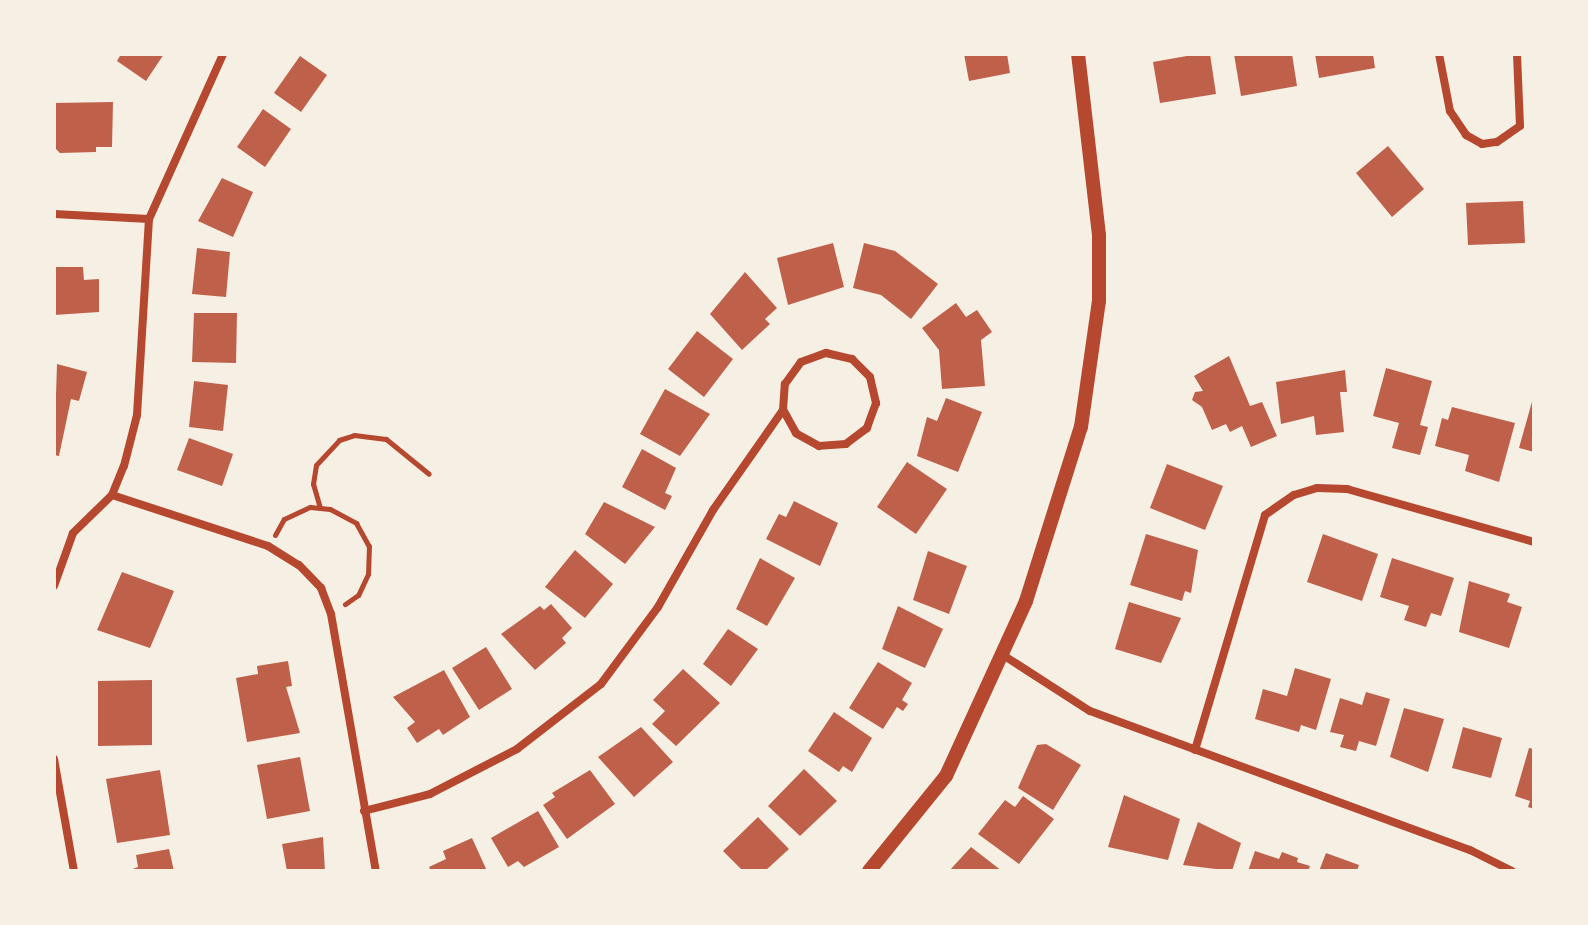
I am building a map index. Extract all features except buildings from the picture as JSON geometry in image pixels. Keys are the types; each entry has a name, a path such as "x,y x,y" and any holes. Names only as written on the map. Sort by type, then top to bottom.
{"street":[{"path":"54,586 73,533 112,495 137,415 149,219 223,54"},
{"path":"869,871 946,776 1003,655 1071,467 1091,379 1099,235 1078,54"},
{"path":"1439,54 1450,111 1466,135 1482,144 1497,142 1520,126 1523,94 1517,54"},
{"path":"54,214 149,219"},
{"path":"364,811 430,794 517,749 601,684 658,607 713,510 783,410 785,384 801,362 826,353 852,359 870,377 876,403 867,428 846,444 819,446 796,433 783,410"},
{"path":"1195,750 1265,515 1294,495 1317,488 1347,489 1534,542"},
{"path":"112,495 268,546 299,565 321,588 331,614 376,871"},
{"path":"1003,655 1090,711 1470,850 1512,871"},
{"path":"54,759 74,871"}],"path":[{"path":"320,508 313,484 316,465 339,440 354,435 386,439 429,474"},
{"path":"268,546 284,519 310,507 356,523 369,546 368,574 358,595 331,614"}]}
